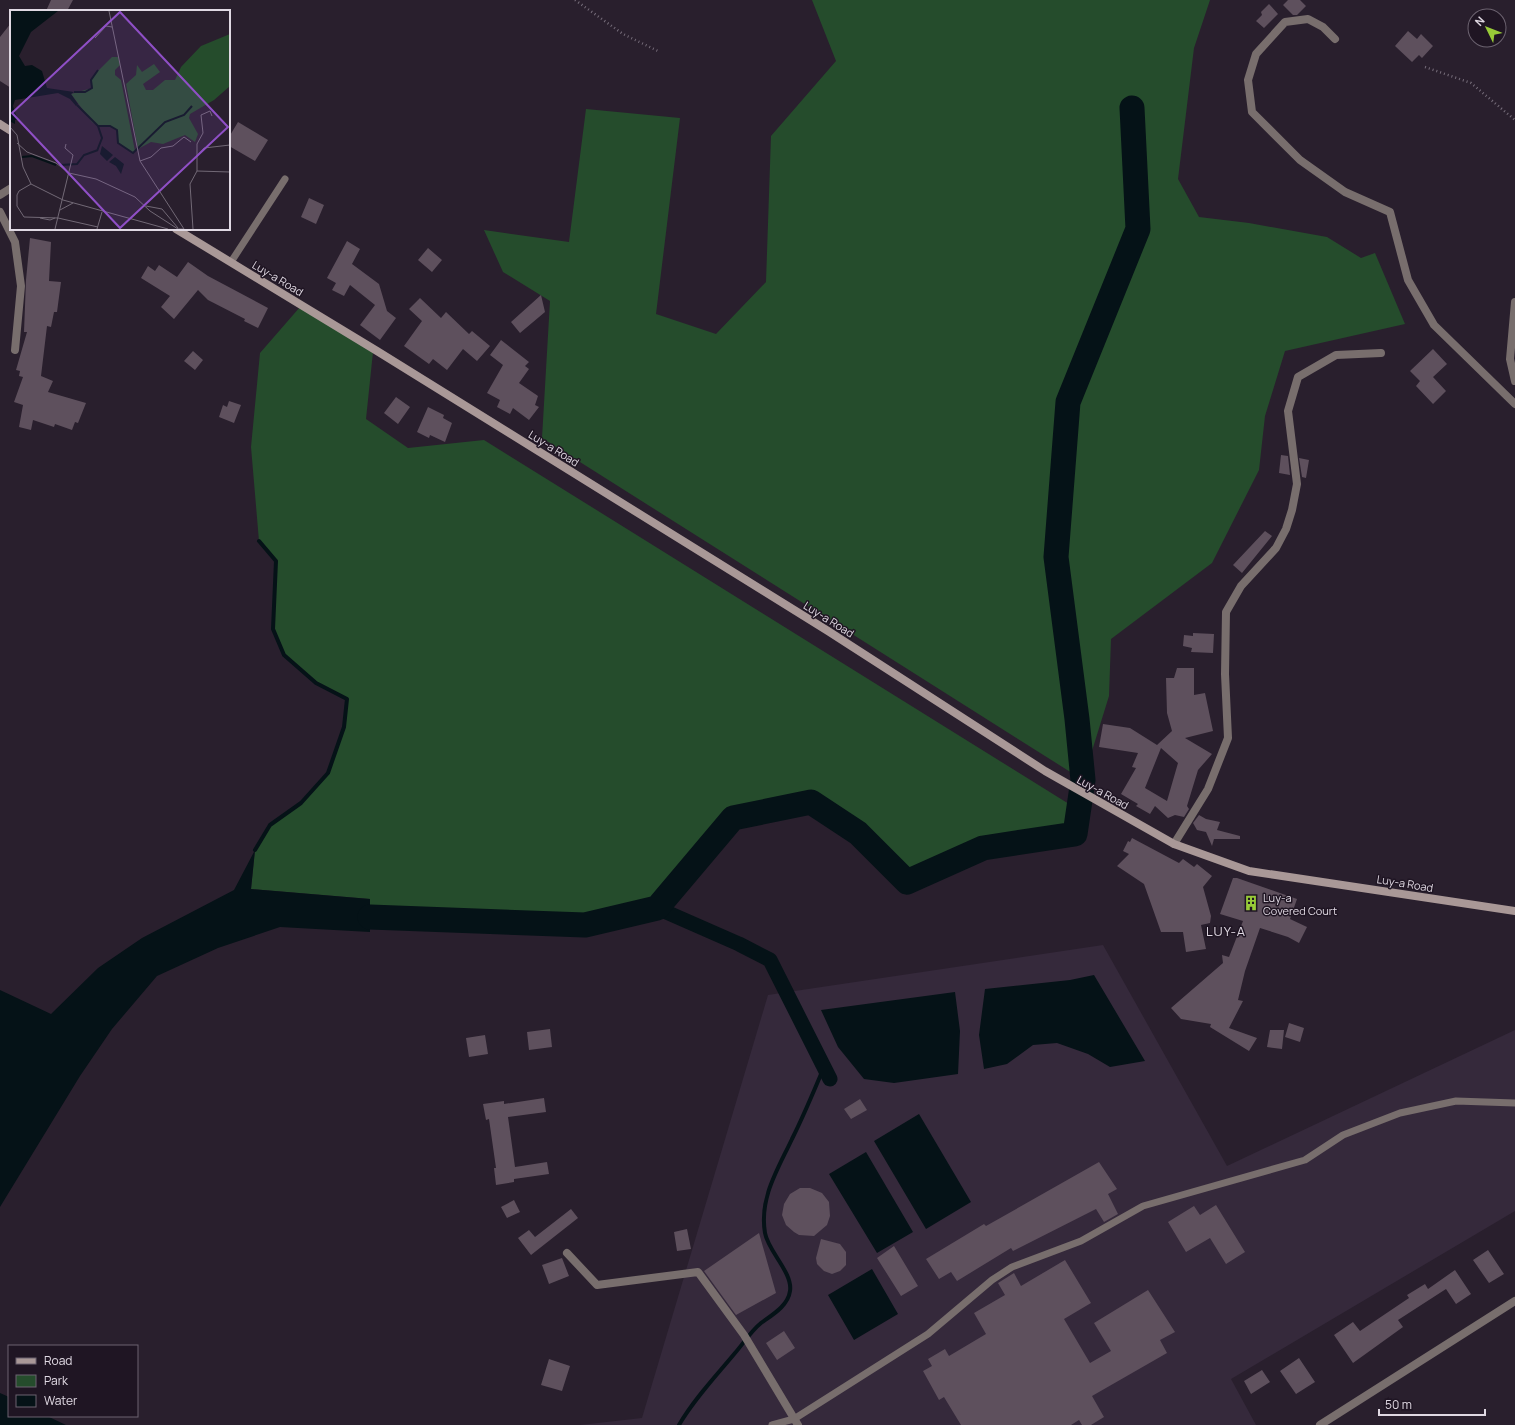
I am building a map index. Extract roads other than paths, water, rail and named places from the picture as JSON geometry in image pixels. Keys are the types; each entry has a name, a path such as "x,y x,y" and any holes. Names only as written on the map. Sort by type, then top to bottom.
{"main road":[{"path":"0,124 10,130"},
{"name":"Luy-a Road","path":"178,230 822,627 1045,771 1174,844 1248,870 1515,911"}],"street":[{"path":"1336,39 1323,27 1308,19 1285,22 1256,54 1248,80 1252,112 1307,164 1345,192 1390,212 1408,280 1434,325 1515,404"},
{"path":"0,195 10,189"},
{"path":"0,212 15,242 21,286 15,350"},
{"path":"1515,302 1510,359 1515,381"},
{"path":"1174,844 1208,789 1228,738 1225,674 1226,612 1241,586 1276,548 1286,529 1292,510 1297,484 1288,411 1298,377 1336,355 1381,353"},
{"path":"567,1253 597,1285 698,1272 744,1335 796,1422"},
{"path":"1320,1425 1515,1301"}],"lane":[{"path":"231,262 285,179"},
{"path":"772,1425 796,1422 928,1334 992,1280 1012,1267 1081,1241 1143,1206 1305,1160 1343,1135 1400,1113 1456,1101 1515,1102"}],"water":[{"path":"255,850 251,889 370,899 370,932 280,927 218,948 157,976 112,1029 80,1076 0,1207 0,990 51,1014 98,968 142,938 234,890"},
{"path":"1094,975 1145,1061 1110,1067 1088,1054 1057,1043 1033,1045 1007,1064 984,1069 979,1035 985,989 1070,980"},
{"path":"955,992 960,1031 958,1074 894,1083 864,1079 838,1047 821,1010"},
{"path":"919,1114 971,1202 926,1229 874,1141"},
{"path":"866,1152 913,1232 877,1253 829,1174"},
{"path":"872,1269 898,1314 854,1340 828,1295"},
{"path":"0,1393 8,1397 8,1417 49,1417 66,1425 0,1425"}],"waterway":[{"path":"370,917 585,925 657,908 733,818 811,802 858,833 907,882 983,848 1075,834 1083,780 1077,719 1056,557 1068,402 1138,229 1132,108"},
{"path":"255,850 270,825 301,803 328,773 344,727 347,699 316,683 284,655 273,629 276,561 259,541"},
{"path":"657,908 739,944 770,960 830,1079"},
{"path":"679,1425 698,1397 750,1334 757,1326 779,1310 789,1296 790,1284 788,1277 767,1240 765,1233 765,1208 771,1184 801,1121 824,1067"}],"place":[{"name":"Luy-a Covered Court","path":"1251,903"}],"district":[{"name":"LUY-A","path":"1226,931"}]}
